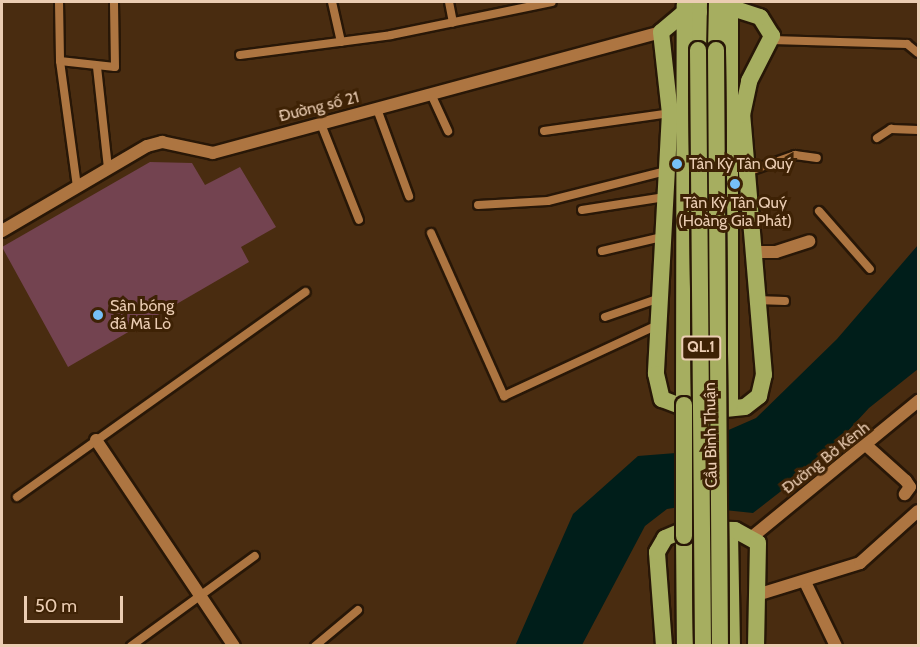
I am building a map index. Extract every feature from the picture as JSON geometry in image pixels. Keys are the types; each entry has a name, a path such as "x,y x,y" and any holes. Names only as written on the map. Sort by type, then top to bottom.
{"highway":[{"path":"692,7 661,32 670,112 656,374 662,399 686,411 738,410 754,402 762,386 744,97 772,40 760,18 726,3"},
{"name":"Cầu Bình Thuận","path":"720,645 716,50 726,3"},
{"name":"Cầu Bình Thuận","path":"726,3 732,645"},
{"name":"Cầu Bình Thuận","path":"692,7 698,50 704,645"},
{"name":"Cầu Bình Thuận","path":"685,645 686,92 692,7"},
{"path":"664,645 656,566 660,544 686,529 735,530 752,537 760,549 760,594 756,645"}],"street":[{"name":"Đường số 21","path":"2,231 108,168 162,142 213,153 432,94 541,60 661,32"},
{"path":"753,252 776,252 809,241"},
{"name":"Đường Bờ Kênh","path":"752,537 867,446 918,401"},
{"path":"96,440 234,645"},
{"path":"867,446 906,481 910,487 904,494"},
{"path":"760,594 805,582 860,563 918,511"},
{"path":"805,582 836,645"}],"lane":[{"path":"58,2 60,61 76,187"},
{"path":"60,61 97,68 115,67 114,2"},
{"path":"332,2 341,42"},
{"path":"449,2 453,23"},
{"path":"240,56 453,23 552,2"},
{"path":"772,40 907,44 918,53"},
{"path":"97,68 108,168"},
{"path":"432,94 448,131"},
{"path":"377,109 409,196"},
{"path":"544,131 670,112"},
{"path":"321,124 359,220"},
{"path":"877,138 891,129 918,130"},
{"path":"747,172 795,155 817,158"},
{"path":"478,205 548,201 668,171"},
{"path":"582,210 666,196"},
{"path":"819,211 870,269"},
{"path":"431,233 504,396 659,324"},
{"path":"602,250 664,237"},
{"path":"17,497 305,292"},
{"path":"605,317 661,298"},
{"path":"755,300 785,301"},
{"path":"131,645 255,556"},
{"path":"315,645 358,610"}],"shaded area":[{"name":"Sân bóng đá Mã Lò","path":"150,162 192,163 205,185 240,167 276,227 241,247 249,262 68,367 2,247"}],"water":[{"path":"918,245 918,369 869,408 821,460 753,513 686,506 667,509 645,526 582,645 515,646 573,514 638,456 676,453 756,418 837,339"}],"place":[{"name":"Tân Kỳ Tân Quý","path":"677,164"},
{"name":"Tân Kỳ Tân Quý (Hoàng Gia Phát)","path":"735,184"},
{"name":"Sân bóng đá Mã Lò","path":"98,315"}]}
